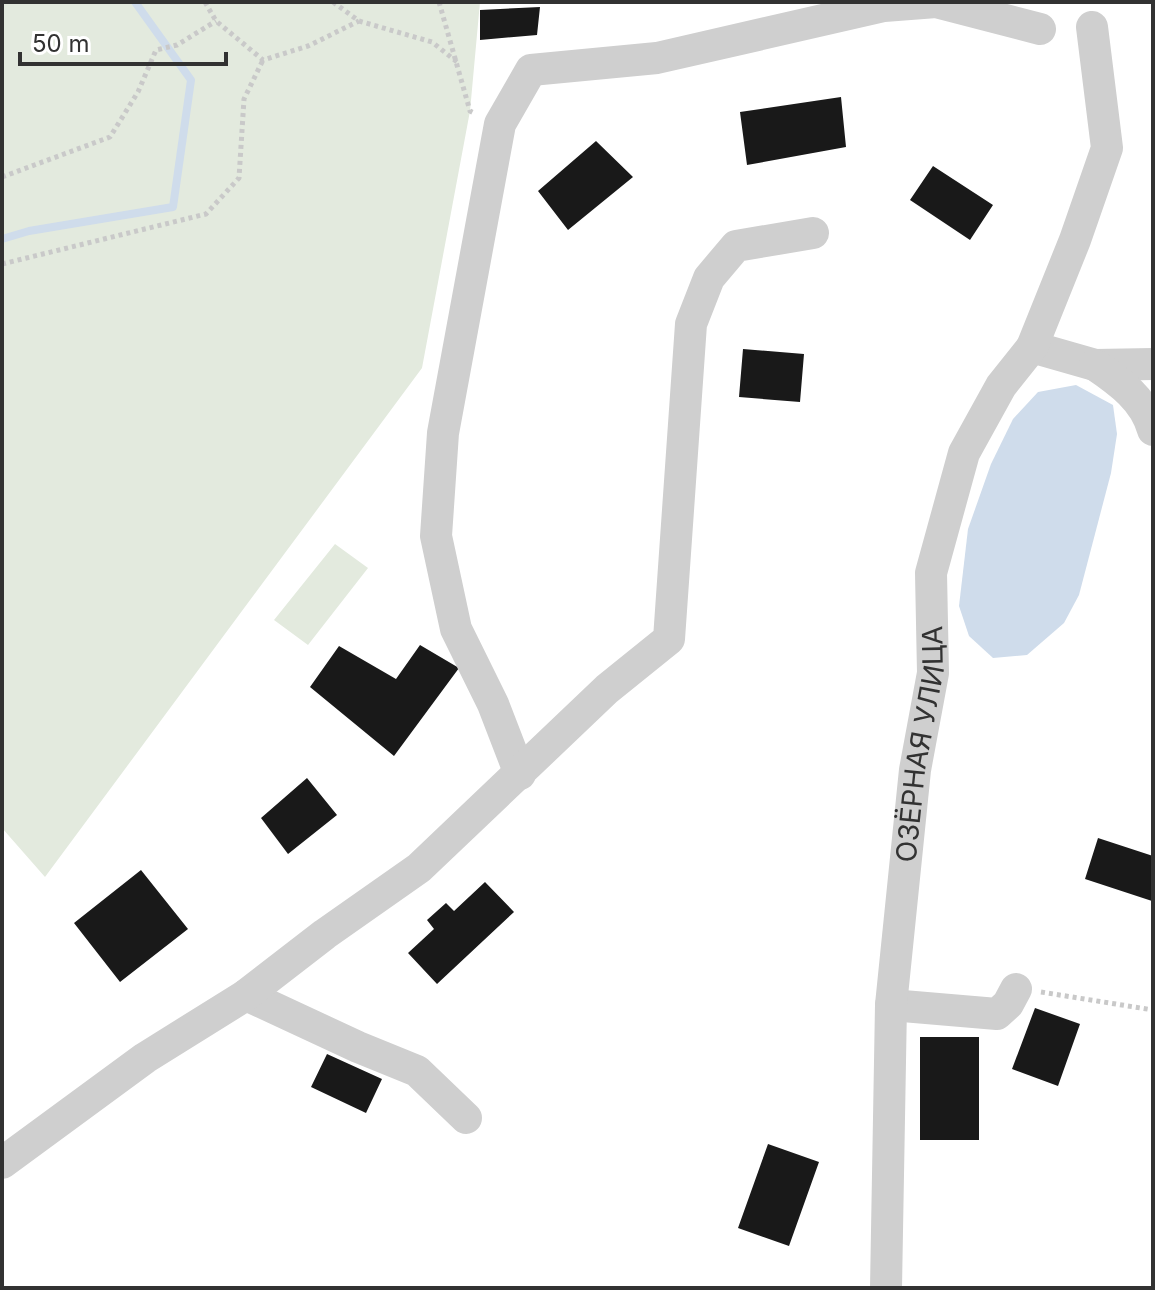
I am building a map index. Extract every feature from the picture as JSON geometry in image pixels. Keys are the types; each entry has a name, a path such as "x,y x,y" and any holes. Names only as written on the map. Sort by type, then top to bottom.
{"street":[{"path":"520,774 493,704 456,629 436,536 443,433 500,124 531,70 657,58 884,6 936,2 1040,29"},
{"name":"ОЗЁРНАЯ УЛИЦА","path":"886,1288 891,1005 915,770 933,673 931,573 964,453 1001,386 1032,347 1075,240 1107,148 1092,27"},
{"path":"2,1163 145,1058 246,995 325,934 419,868 607,689 669,639 691,324 709,278 736,246 813,233"},
{"path":"1032,347 1095,365 1153,364"},
{"path":"1095,365 1119,382 1148,412 1153,430"},
{"path":"891,1005 997,1014 1008,1004 1016,989"},
{"path":"246,995 417,1071 466,1118"}],"path":[{"path":"205,2 216,21 263,60"},
{"path":"333,2 359,21 432,42 458,62"},
{"path":"439,2 470,111"},
{"path":"2,177 110,137 138,92 156,50 177,45 216,21"},
{"path":"2,264 206,214 239,178 244,99 263,60 308,46 359,21"},
{"path":"1016,989 1153,1010"}],"shaded area":[{"path":"2,2 480,2 470,111 422,368 45,877 2,828"},
{"path":"335,544 368,568 308,645 274,620"}],"water":[{"path":"1076,385 1113,405 1117,434 1111,473 1079,595 1064,623 1027,655 993,658 969,636 959,606 968,529 991,464 1013,419 1038,392"}],"building":[{"path":"540,7 537,35 480,40 480,10"},
{"path":"841,97 846,147 747,165 740,112"},
{"path":"596,141 633,177 568,230 538,191"},
{"path":"933,166 993,205 970,240 910,200"},
{"path":"743,349 804,354 800,402 739,397"},
{"path":"420,645 459,668 394,756 310,687 339,646 396,679"},
{"path":"307,778 337,815 288,854 261,818"},
{"path":"1098,838 1153,856 1152,901 1085,879"},
{"path":"141,870 188,929 120,982 74,923"},
{"path":"485,882 514,912 437,984 408,953 434,929 427,920 446,903 454,911"},
{"path":"1035,1008 1080,1024 1058,1086 1012,1069"},
{"path":"920,1037 979,1037 979,1140 920,1140"},
{"path":"327,1054 382,1079 366,1113 311,1087"},
{"path":"768,1144 819,1162 789,1246 738,1228"}],"waterway":[{"path":"2,239 29,231 173,207 191,80 135,2"}]}
